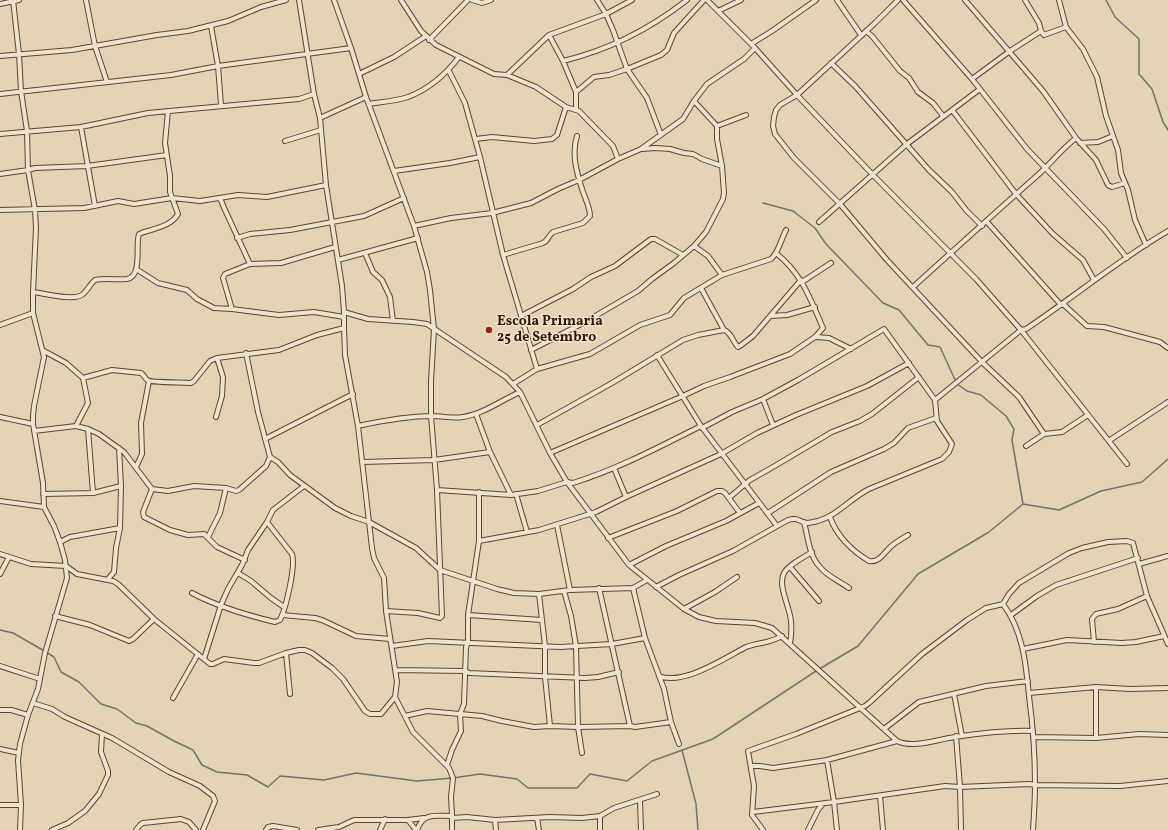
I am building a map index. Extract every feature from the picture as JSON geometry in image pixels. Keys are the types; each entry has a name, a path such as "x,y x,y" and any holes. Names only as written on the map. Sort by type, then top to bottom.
{"street":[{"path":"0,4 19,0"},
{"path":"86,0 95,46 107,82"},
{"path":"0,56 72,50 188,31 235,19 261,8 286,0"},
{"path":"0,554 34,565 66,566 77,574 108,579 118,584 154,619 210,664 224,659 254,663 286,653 305,650 315,655 343,679 365,712 370,714 381,714 395,697 397,682 396,670 386,611 384,578 374,558 358,426 345,355 342,286 326,185 320,118 314,94 299,0"},
{"path":"334,0 351,48 366,98 418,238 428,278 434,329 431,416 437,490 442,618 418,613 386,611"},
{"path":"401,0 416,25 427,38 459,57 494,74 507,75 536,87 566,107 576,109 612,146 618,159"},
{"path":"359,74 394,57 427,38 468,0"},
{"path":"472,0 482,3 491,0"},
{"path":"597,0 606,14 627,68 647,98 661,135"},
{"path":"507,75 549,35 606,14 632,0"},
{"path":"563,61 592,53 617,43 665,17 687,0"},
{"path":"576,92 591,79 627,68 660,55 667,50 674,33 706,0 756,48 797,95 873,175 976,279 1021,330 1088,415 1110,440 1127,464"},
{"path":"718,11 741,0"},
{"path":"751,44 772,32 816,0"},
{"path":"837,0 861,35"},
{"path":"898,0 797,95 780,105 776,110 774,117 773,126 775,134 794,158 840,204 881,253 982,362 1024,403 1044,434"},
{"path":"903,0 972,79 1026,149 1104,229 1127,258"},
{"path":"966,0 1043,91 1076,138 1096,160 1110,187 1125,183"},
{"path":"1026,0 1039,23 1040,32"},
{"path":"1059,0 1066,27 1083,49 1093,66 1097,77 1106,116 1118,150 1122,173 1135,220 1146,245"},
{"path":"13,1 19,54 21,91 27,131 28,170 35,210 36,228 33,313 44,351 44,364 32,416 44,507 60,542 66,566 66,583 45,651 40,679 28,715 19,753 21,805 20,830"},
{"path":"210,26 218,66 221,105"},
{"path":"1040,32 1044,35 1066,27"},
{"path":"866,31 872,36 900,71 909,78 918,92 933,103 943,116"},
{"path":"972,79 1010,51 1040,32"},
{"path":"549,35 563,61 576,92 576,109"},
{"path":"0,94 170,75 218,66 351,48"},
{"path":"414,226 451,218 492,213 531,203 641,149 682,119 708,84 744,59 756,48"},
{"path":"369,104 409,97 431,85 449,71 459,57"},
{"path":"831,63 855,86 934,175 952,192 966,210 982,226"},
{"path":"449,71 465,103 476,139 503,255 537,369"},
{"path":"819,222 907,144 980,89"},
{"path":"0,134 80,127 148,113 221,105 299,99 314,94"},
{"path":"320,118 366,98"},
{"path":"531,350 585,322 638,291 694,246 706,232 724,193 722,166 717,139 717,126 694,101"},
{"path":"476,139 492,137 534,141 552,139 557,135 566,107"},
{"path":"952,110 1016,194 1053,234 1082,260 1094,280"},
{"path":"33,292 65,297 77,297 84,294 95,280 128,279 133,276 136,269 139,234 170,222 178,214 170,192 170,176 165,143 168,111"},
{"path":"717,126 746,115"},
{"path":"80,127 95,206"},
{"path":"285,141 321,130"},
{"path":"503,255 546,242 549,235 553,232 583,223 590,216 590,211 579,180 574,147 577,136"},
{"path":"1080,143 1098,142 1113,136"},
{"path":"913,287 987,222 1045,168 1063,148 1076,138"},
{"path":"641,149 670,149 693,154 722,166"},
{"path":"0,174 35,168 87,166 167,155"},
{"path":"394,171 480,157"},
{"path":"0,210 84,208 118,201 134,204 172,198 200,201 238,195 267,197 278,196 291,191 326,185"},
{"path":"220,198 250,264"},
{"path":"237,238 250,234 290,230 371,214 404,198"},
{"path":"987,222 1062,305 1087,326 1104,326 1160,342 1168,348"},
{"path":"513,384 537,369 590,354 640,325 665,318 670,315 684,298 722,275 766,261 775,256 786,230"},
{"path":"935,400 1021,330 1026,329 1062,305 1094,280 1168,231"},
{"path":"338,260 418,238"},
{"path":"521,316 573,289 591,277 615,266 651,239 655,239 683,255"},
{"path":"694,246 708,256 722,275"},
{"path":"232,309 223,276 250,264 281,263 335,247"},
{"path":"365,253 372,272 382,280 390,297 394,321"},
{"path":"550,453 704,386 783,357 815,337 823,328 815,307 801,281 787,262 776,253"},
{"path":"701,288 724,330 728,333 735,344 740,346 747,342 801,281 831,263"},
{"path":"136,269 158,283 187,290 197,299 214,308 279,315 308,312 344,317"},
{"path":"771,316 782,316 815,307"},
{"path":"344,312 368,319 420,322 427,324 497,370 520,392 550,453 567,482 629,565 684,609 706,620 747,622 772,628 897,741 909,744 919,744 956,736 1019,730 1033,731"},
{"path":"0,325 33,313"},
{"path":"83,378 112,370 142,373 149,381 191,383 194,382 210,361 217,358 279,350 317,335 344,328"},
{"path":"437,490 511,495 538,491 567,482 570,483 578,481 647,454 732,412 763,399 859,345 884,329 935,400 936,418 952,444 952,448 946,456 936,462 861,493 830,517 809,523 798,518 793,518 733,551 679,574 656,587"},
{"path":"537,425 690,337 724,330"},
{"path":"815,337 829,338 850,349"},
{"path":"44,351 66,363 83,378 88,407 76,426"},
{"path":"34,431 76,426 88,429 104,437 130,458 143,478 152,488 168,491 194,486 239,490 266,466 270,457 256,406 246,354"},
{"path":"657,355 702,427 777,526"},
{"path":"216,417 222,396 223,382 223,376 217,358"},
{"path":"479,541 557,525 596,512 722,454 773,425 867,386 909,363"},
{"path":"730,497 750,480 832,432 860,421 872,414 919,377"},
{"path":"136,466 142,454 140,423 149,381"},
{"path":"358,426 383,421 431,416 456,418 476,414 520,392"},
{"path":"265,439 353,394"},
{"path":"763,399 773,425"},
{"path":"1110,440 1168,402"},
{"path":"476,414 490,452 511,495"},
{"path":"1026,446 1044,434 1062,432 1088,415"},
{"path":"0,417 33,424"},
{"path":"768,513 831,472 884,449 894,443 908,428 936,418"},
{"path":"88,429 93,493"},
{"path":"108,579 114,572 116,548 120,528 121,486 119,448"},
{"path":"362,462 434,460 490,452"},
{"path":"270,457 278,462 290,475 304,486 342,512 369,522 416,548 440,570 473,581 507,592 539,594 599,588 633,588 647,580"},
{"path":"614,468 626,497"},
{"path":"43,494 93,493 121,486"},
{"path":"204,659 221,605 248,550 267,522 273,510 304,486"},
{"path":"152,488 143,512 144,517 170,530 188,535 201,534 208,537 217,547 244,560"},
{"path":"208,537 220,513 226,488"},
{"path":"608,538 677,511 717,491 722,491 730,497 740,513"},
{"path":"446,765 461,731 460,714 464,704 466,647 468,643 468,615 479,541 479,492"},
{"path":"516,494 527,532"},
{"path":"0,501 44,507"},
{"path":"629,565 666,546 726,521 759,503"},
{"path":"830,517 832,524 842,538 869,561 873,562 878,560 895,544 908,535"},
{"path":"192,593 207,601 241,613 275,622 280,620 291,582 293,559 292,554 267,522"},
{"path":"804,522 812,552 820,567 849,588"},
{"path":"557,525 570,590"},
{"path":"60,542 70,537 120,528"},
{"path":"1003,604 1008,594 1020,584 1075,550 1108,542 1127,541 1133,543 1147,596 1168,644"},
{"path":"790,644 792,622 784,595 782,579 783,574 790,567 812,552"},
{"path":"1139,564 1168,556"},
{"path":"0,574 9,557"},
{"path":"1011,615 1037,596 1056,585 1138,558"},
{"path":"790,567 820,601"},
{"path":"238,573 284,606"},
{"path":"684,609 716,592 737,577"},
{"path":"599,588 630,726"},
{"path":"633,588 645,638 664,689 671,722 678,744"},
{"path":"564,591 571,616 576,646 578,727 582,753"},
{"path":"539,594 545,646 550,726"},
{"path":"1094,642 1093,616 1118,609 1147,596"},
{"path":"1003,604 1011,615 1024,649 1033,731 1035,785 1033,830"},
{"path":"762,830 753,818 754,786 748,751 796,734 869,703 922,654 967,620 986,608 1003,604"},
{"path":"468,615 542,620"},
{"path":"55,616 90,625 129,641 154,619"},
{"path":"282,616 315,618 356,636 390,639"},
{"path":"659,676 668,679 690,674 710,666 746,647 772,642 782,636"},
{"path":"1024,649 1067,640 1122,643 1136,642 1164,636"},
{"path":"392,646 428,641 576,646 612,644 645,638"},
{"path":"286,653 290,694"},
{"path":"173,698 198,654"},
{"path":"0,666 40,679"},
{"path":"396,670 465,671 469,673 576,678 591,678 619,672"},
{"path":"884,729 919,702 969,689 1028,681"},
{"path":"1029,693 1096,687 1130,689 1168,688"},
{"path":"1096,687 1096,738"},
{"path":"954,694 962,736"},
{"path":"395,697 408,724 417,737 446,765 453,778 451,797 452,830"},
{"path":"32,703 52,709 65,717 102,734 169,772 200,786 213,796 215,801 203,830"},
{"path":"0,710 12,710 28,715"},
{"path":"405,716 423,711 460,714 482,716 502,722 528,726 640,727 671,722"},
{"path":"52,830 68,823 85,811 99,794 108,775 101,752 102,734"},
{"path":"1033,737 1096,738 1139,734 1168,735"},
{"path":"956,736 960,787 960,830"},
{"path":"751,766 773,768 827,760 897,741"},
{"path":"0,749 19,753"},
{"path":"827,760 837,830"},
{"path":"752,812 824,804 945,786 960,787 1007,784 1120,786 1168,780"},
{"path":"318,830 339,827 354,820 408,820 430,816 467,816 495,820 582,818 600,816 614,808 657,794"},
{"path":"880,796 883,830"},
{"path":"640,800 641,830"},
{"path":"808,830 818,810 824,804"},
{"path":"0,805 21,805"},
{"path":"600,816 600,830"},
{"path":"408,820 417,830 420,822 424,818"},
{"path":"537,818 539,830"},
{"path":"136,830 143,823 181,819 189,822 196,830"},
{"path":"380,830 385,819"},
{"path":"495,820 496,830"},
{"path":"266,830 268,826 273,826 296,830"}],"waterway":[{"path":"1106,0 1115,17 1139,39 1139,74 1152,89 1163,122 1168,130"},
{"path":"763,203 793,211 815,228 826,244 883,303 899,310 928,345 940,347 957,384 967,391 981,395 1006,416 1014,429 1012,440 1023,504"},
{"path":"0,630 13,633 54,657 61,672 79,682 101,704 117,709 136,723 147,726 193,750 202,765 217,772 247,775 268,787 280,776 324,780 356,773 417,781 480,774 517,779 528,788 577,788 590,774 627,781 652,761 713,739 816,671 858,646 918,574 989,532 1023,504 1059,510 1101,491 1142,482 1168,459"},
{"path":"682,750 696,804 698,830"}],"place":[{"name":"Escola Primaria 25 de Setembro","path":"489,330"}]}
